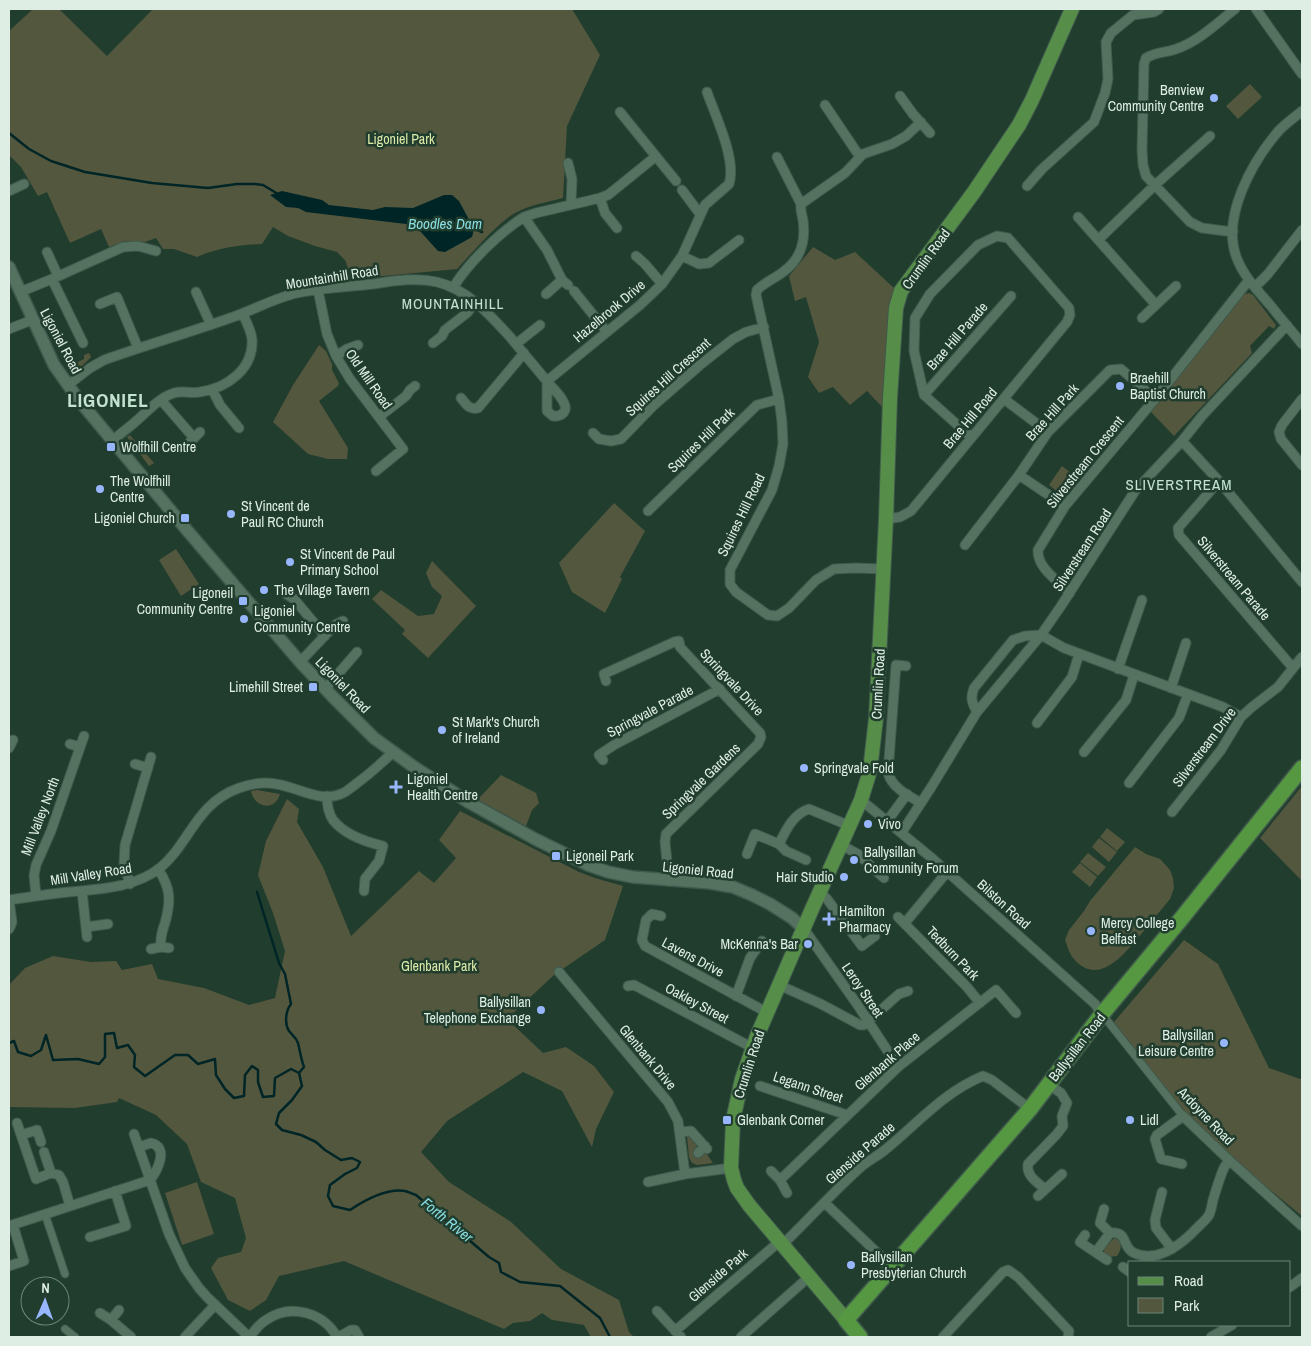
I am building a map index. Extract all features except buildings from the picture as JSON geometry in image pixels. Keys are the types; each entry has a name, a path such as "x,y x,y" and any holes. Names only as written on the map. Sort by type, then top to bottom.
{"highway":[{"name":"Ballysillan Road","path":"846,1320 1030,1109 1102,1014 1302,768"},
{"name":"Crumlin Road","path":"846,1320 860,1337"}],"main road":[{"name":"Crumlin Road","path":"846,1320 737,1188 731,1168 734,1111 753,1048 861,800 870,771 876,718 890,398 896,308 901,291 974,192 1019,125 1072,9"}],"street":[{"path":"1027,186 1042,169 1094,122 1105,93 1108,78 1106,42 1111,33 1133,15 1154,12 1159,9"},
{"path":"1233,232 1202,228 1190,222 1146,176 1142,165 1142,158 1144,64 1146,58 1154,53 1174,50 1188,44 1235,9"},
{"path":"1256,9 1302,74"},
{"name":"Hazelbrook Drive","path":"547,381 640,305 662,284 682,256 705,205 729,184 731,172 726,146 706,92"},
{"path":"900,96 930,133"},
{"path":"825,105 860,157"},
{"path":"1302,111 1278,132 1249,174 1235,214 1233,232 1236,256 1252,284 1302,344"},
{"path":"620,112 676,181"},
{"path":"777,157 800,204 845,174 867,152 892,144 906,136 921,122"},
{"path":"1098,240 1155,185 1210,136"},
{"path":"453,288 467,267 506,229 524,217 608,195 655,157"},
{"path":"568,163 572,179 571,204"},
{"path":"9,191 24,184"},
{"path":"682,190 700,214"},
{"path":"600,198 605,213 617,228"},
{"name":"Squires Hill Road","path":"800,204 803,221 800,253 795,263 778,276 764,282 757,290 756,295 779,399 783,444 772,490 730,570 730,584 736,592 768,616 777,616 790,608 816,580 834,569 883,569"},
{"path":"524,217 568,285 607,332"},
{"path":"1078,217 1156,305"},
{"name":"Silverstream Crescent","path":"1070,593 1041,565 1038,557 1038,550 1065,506 1252,284 1268,274 1302,230"},
{"name":"Brae Hill Road","path":"886,519 900,517 911,511 1067,322 1070,315 1069,308 1008,238 997,236 978,245 930,294 914,318 914,351 924,395"},
{"path":"682,256 699,264 709,263 739,240"},
{"path":"20,292 124,247 138,246 156,251"},
{"path":"47,252 68,320 83,343"},
{"path":"636,256 662,284"},
{"name":"Ligoniel Road","path":"9,267 54,365 78,399 300,662 374,738 392,752 470,803 527,835 588,865 608,872 633,877 717,884 740,890 770,904 792,918 804,929"},
{"name":"Mountainhill Road","path":"68,385 96,364 138,348 243,314 287,296 318,290 418,280 437,282 461,291 476,302 516,344 547,381"},
{"path":"546,294 568,285"},
{"path":"1142,318 1176,286"},
{"name":"Old Mill Road","path":"318,290 327,334 336,356 350,379 403,449 376,471"},
{"path":"196,292 211,325"},
{"name":"Brae Hill Parade","path":"924,395 1011,296"},
{"path":"100,304 117,297 138,348"},
{"path":"433,343 476,302"},
{"path":"113,441 161,400 173,393 199,392 212,389 242,372 249,360 252,347 252,337 243,314"},
{"path":"9,329 32,320"},
{"path":"516,344 540,325"},
{"name":"Silverstream Road","path":"902,832 977,712 1041,634 1136,491 1182,441 1202,416 1287,325"},
{"name":"Squires Hill Crescent","path":"593,433 599,439 611,441 621,439 654,405 733,339 746,332 764,328"},
{"path":"336,356 347,348 358,345"},
{"path":"461,398 470,408 478,408 524,353"},
{"name":"Brae Hill Park","path":"965,545 1019,475 1048,432 1110,370 1121,369 1155,399"},
{"path":"379,417 406,396 415,386"},
{"path":"212,389 220,405 239,428"},
{"path":"924,395 971,437"},
{"name":"Squires Hill Park","path":"648,511 756,405 779,399"},
{"path":"1004,399 1048,432"},
{"path":"1302,399 1282,425 1279,432 1281,439 1302,465"},
{"path":"161,400 197,435 186,446"},
{"path":"1182,441 1302,582"},
{"path":"1019,475 1065,506"},
{"name":"Silverstream Parade","path":"1218,481 1178,528 1179,535 1292,668"},
{"path":"286,594 294,599 325,636"},
{"path":"1118,669 1142,600"},
{"path":"300,662 335,625 343,621"},
{"path":"977,712 972,703 974,688 1013,640 1041,634 1064,648 1223,707 1241,717"},
{"name":"Springvale Drive","path":"606,681 604,674 679,641 680,647 760,733"},
{"path":"1171,688 1186,643"},
{"path":"325,689 357,652"},
{"path":"1037,723 1072,677 1080,654"},
{"name":"Silverstream Drive","path":"1172,812 1221,750 1241,717 1278,686 1302,657"},
{"path":"906,666 896,665 888,773 891,780 921,803"},
{"path":"1084,752 1126,700 1134,675"},
{"name":"Springvale Parade","path":"603,760 599,755 614,745 720,689"},
{"path":"1129,783 1179,718 1188,694"},
{"name":"Springvale Gardens","path":"669,880 666,834 758,744 761,737 760,733"},
{"name":"Mill Valley North","path":"36,896 34,875 36,865 51,831 84,736"},
{"path":"70,744 80,747"},
{"name":"Mill Valley Road","path":"9,900 130,884 158,869 166,862 203,812 227,793 241,787 258,784 276,784 312,794 327,796 343,794 392,752"},
{"path":"130,884 124,864 125,845 151,757"},
{"path":"135,764 148,768"},
{"path":"888,820 907,794"},
{"path":"327,796 328,810 333,820 348,832 367,842 383,846 379,861 365,879 364,892"},
{"name":"Bilston Road","path":"861,800 902,832 1095,1004 1102,1014"},
{"path":"779,844 791,822 803,811 809,809 850,826"},
{"path":"747,854 755,834 779,844 786,851 806,860"},
{"path":"841,845 858,854 884,878"},
{"path":"151,949 165,948 161,942 170,898 164,878 158,869"},
{"name":"Tedburn Park","path":"947,872 901,920 967,987 980,1003"},
{"path":"82,891 88,937"},
{"path":"820,892 827,898 862,946 875,936"},
{"path":"9,900 12,922 9,929"},
{"name":"Lavens Drive","path":"661,916 652,914 646,920 641,949 768,1013"},
{"path":"86,927 108,924"},
{"name":"Leroy Street","path":"804,929 859,1006 898,1067"},
{"path":"736,996 750,958 762,941"},
{"name":"Glenbank Drive","path":"559,972 668,1102 678,1121 685,1174"},
{"name":"Oakley Street","path":"628,986 634,985 753,1048"},
{"path":"779,985 821,1004 860,1025 868,1022 899,994 908,991"},
{"name":"Glenbank Place","path":"780,1180 898,1067 996,990 1016,1013"},
{"name":"Ardoyne Road","path":"1102,1014 1183,1116 1302,1226"},
{"name":"Glenside Parade","path":"781,1242 825,1203 862,1166 885,1150 949,1094 973,1080 983,1076 992,1080 1030,1109"},
{"path":"1045,1189 1030,1176 1027,1169 1028,1164 1058,1134 1063,1126 1062,1116 1067,1103 1061,1094 1048,1084"},
{"name":"Legann Street","path":"760,1086 847,1115"},
{"path":"1182,1164 1160,1159 1155,1139 1157,1135 1183,1116"},
{"path":"17,1123 36,1179 51,1174 56,1174 62,1178 70,1206"},
{"path":"21,1135 37,1130 41,1142"},
{"path":"680,1132 692,1131 706,1148 698,1153"},
{"path":"134,1134 169,1234 181,1260 199,1288 249,1337 267,1319 276,1314 290,1311 304,1312 317,1317 330,1326 338,1337 351,1330 355,1330 359,1337"},
{"path":"9,1266 24,1261 11,1225 150,1180 154,1175 161,1150 159,1146 151,1143 139,1147"},
{"path":"44,1152 51,1174"},
{"path":"1096,1252 1110,1233 1116,1232 1122,1236 1130,1251 1136,1254 1154,1259 1172,1249 1194,1232 1208,1216 1223,1170 1230,1161"},
{"path":"648,1182 685,1174 731,1168"},
{"path":"771,1171 780,1180 787,1193"},
{"path":"1038,1196 1062,1174"},
{"path":"90,1237 126,1226 115,1191"},
{"path":"1162,1192 1155,1220 1156,1228 1172,1249"},
{"path":"825,1203 892,1267"},
{"path":"1104,1210 1100,1223 1110,1233"},
{"path":"45,1214 64,1274"},
{"path":"1085,1235 1080,1242 1107,1260"},
{"name":"Glenside Park","path":"657,1310 678,1334 781,1242"},
{"path":"943,1337 1003,1272 1008,1270 1018,1277 1069,1331 1068,1337"},
{"path":"741,1337 810,1276"},
{"path":"1291,1286 1302,1278"},
{"path":"185,1337 215,1305"},
{"path":"111,1320 119,1310"},
{"path":"100,1313 131,1337"},
{"path":"1211,1337 1230,1326"},
{"path":"65,1329 75,1337"}],"green space":[{"name":"Ligoniel Park","path":"33,9 59,9 107,56 153,9 572,9 600,55 567,126 563,198 515,213 500,224 457,269 352,279 345,260 337,252 288,236 273,227 262,244 212,251 197,257 174,249 163,249 156,238 145,242 125,241 109,247 101,229 70,243 47,192 38,196 21,167 9,155 9,31"},
{"path":"1250,84 1262,97 1238,119 1226,106"},
{"path":"813,247 835,260 855,252 894,288 883,408 867,391 850,405 833,387 819,393 808,377 819,342 806,297 795,301 789,276"},
{"path":"1249,293 1253,295 1276,325 1274,329 1269,326 1250,346 1252,353 1174,436 1149,410 1240,296 1242,297"},
{"path":"319,345 326,351 332,364 332,370 339,383 338,386 319,401 348,448 347,459 328,459 308,454 273,422 293,385"},
{"path":"58,351 64,354 67,359 76,363 84,359 84,355 89,353 91,357 79,369 67,365"},
{"path":"130,435 154,463 149,466 127,437"},
{"path":"1062,466 1076,477 1063,494 1049,485"},
{"path":"614,503 645,531 620,577 622,579 605,613 572,592 559,563"},
{"path":"176,549 199,584 181,596 159,560"},
{"path":"432,561 476,606 428,658 402,634 405,630 372,599 381,590 418,616 434,614 442,596 432,587 426,573"},
{"path":"501,775 536,793 539,803 532,810 526,826 480,801 479,798"},
{"path":"1302,786 1302,881 1260,838"},
{"path":"257,790 280,794 274,804 265,806 253,797 251,791"},
{"name":"Glenbank Park","path":"287,799 299,809 297,822 323,867 351,936 419,871 434,883 456,858 439,840 460,811 579,872 623,886 605,940 554,975 507,1019 543,1053 566,1047 594,1066 614,1092 596,1129 592,1147 562,1091 523,1072 447,1121 421,1152 449,1182 511,1222 561,1269 619,1300 629,1332 634,1337 591,1337 584,1325 552,1320 542,1313 530,1321 513,1323 504,1329 344,1261 279,1276 266,1300 250,1311 228,1300 211,1268 218,1258 241,1252 246,1238 235,1198 201,1182 187,1144 156,1115 119,1098 117,1102 75,1108 9,1107 9,985 25,968 53,956 91,962 116,961 122,970 152,964 158,979 204,988 249,1005 275,998 285,951 258,875 266,841"},
{"path":"1107,828 1125,842 1117,851 1100,837"},
{"path":"1099,838 1117,852 1109,862 1092,847"},
{"path":"1135,847 1146,854 1160,859 1170,870 1174,888 1170,899 1129,949 1120,957 1102,969 1093,970 1083,967 1073,958 1068,949 1065,940 1069,930 1090,901"},
{"path":"1088,853 1106,867 1098,876 1080,862"},
{"path":"1080,863 1097,877 1090,887 1072,872"},
{"path":"1184,940 1218,964 1269,1068 1300,1079 1302,1078 1302,1216 1242,1167 1192,1120 1138,1056 1114,1022"},
{"path":"687,1136 691,1136 697,1142 693,1152 696,1156 706,1153 713,1163 697,1165 692,1163 689,1157"},
{"path":"197,1182 214,1234 182,1245 165,1193"},
{"path":"1115,1238 1121,1244 1120,1250 1117,1256 1110,1257 1104,1252 1104,1248"}],"water":[{"name":"Boodles Dam","path":"282,191 322,200 329,205 373,210 385,207 413,208 444,195 452,195 459,201 474,229 472,237 445,252 438,251 420,231 406,224 306,212 298,208 286,207 270,195"}],"waterway":[{"path":"9,133 29,149 51,161 85,172 152,183 208,188 237,184 255,184 263,185 278,194"},
{"path":"473,228 482,232"},
{"path":"257,892 279,963 285,974 291,1004 287,1013 286,1024 297,1041 304,1067 299,1073"},
{"name":"Forth River","path":"9,1043 14,1041 18,1052 31,1056 41,1050 46,1035 53,1060 78,1059 99,1064 105,1057 105,1034 114,1033 117,1048 128,1045 135,1055 134,1067 145,1076 175,1055 188,1055 198,1064 215,1059 216,1075 225,1089 234,1098 244,1096 245,1075 252,1066 258,1070 258,1082 263,1097 274,1096 275,1078 291,1069 299,1073"},
{"name":"Forth River","path":"299,1073 302,1086 279,1113 276,1124 282,1130 301,1135 316,1142 341,1160 352,1158 360,1162 357,1168 330,1185 328,1196 333,1206 350,1210 369,1199 390,1191 405,1191 416,1195 489,1257 499,1263 501,1272 520,1282 560,1286 600,1318 610,1337"}],"place":[{"name":"Benview Community Centre","path":"1214,98"},
{"name":"Braehill Baptist Church","path":"1120,386"},
{"name":"Wolfhill Centre","path":"111,447"},
{"name":"The Wolfhill Centre","path":"100,489"},
{"name":"St Vincent de Paul RC Church","path":"231,514"},
{"name":"Ligoniel Church","path":"185,518"},
{"name":"St Vincent de Paul Primary School","path":"290,562"},
{"name":"The Village Tavern","path":"264,590"},
{"name":"Ligoneil Community Centre","path":"243,601"},
{"name":"Ligoniel Community Centre","path":"244,619"},
{"name":"Limehill Street","path":"313,687"},
{"name":"St Mark's Church of Ireland","path":"442,730"},
{"name":"Springvale Fold","path":"804,768"},
{"name":"Ligoniel Health Centre","path":"396,787"},
{"name":"Vivo","path":"868,824"},
{"name":"Ligoneil Park","path":"556,856"},
{"name":"Ballysillan Community Forum","path":"854,860"},
{"name":"Hair Studio","path":"844,877"},
{"name":"Hamilton Pharmacy","path":"829,919"},
{"name":"Mercy College Belfast","path":"1091,931"},
{"name":"McKenna's Bar","path":"808,944"},
{"name":"Ballysillan Telephone Exchange","path":"541,1010"},
{"name":"Ballysillan Leisure Centre","path":"1224,1043"},
{"name":"Glenbank Corner","path":"727,1120"},
{"name":"Lidl","path":"1130,1120"},
{"name":"Ballysillan Presbyterian Church","path":"851,1265"}],"district":[{"name":"MOUNTAINHILL","path":"453,304"},
{"name":"LIGONIEL","path":"108,400"},
{"name":"SLIVERSTREAM","path":"1179,485"}]}
